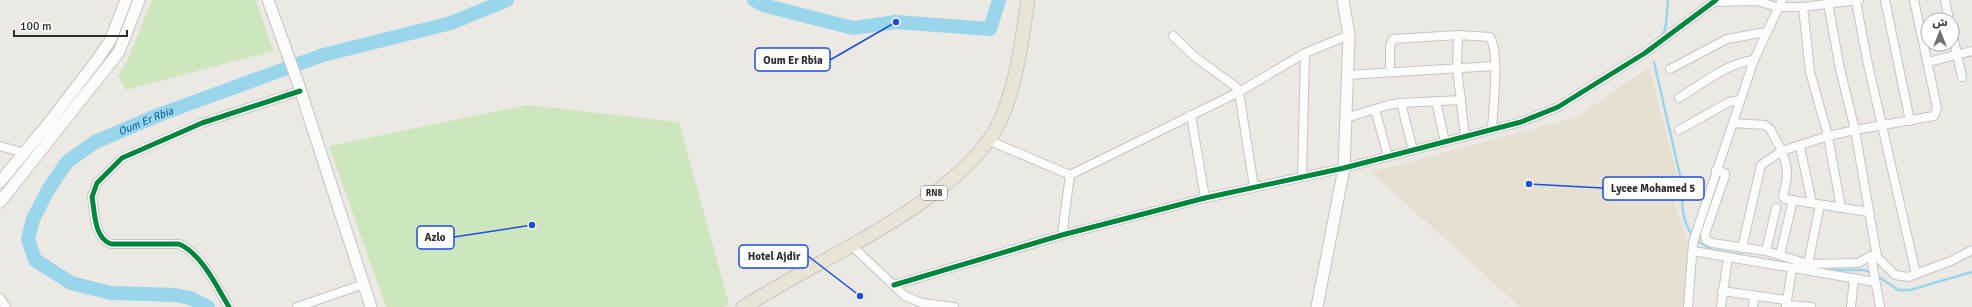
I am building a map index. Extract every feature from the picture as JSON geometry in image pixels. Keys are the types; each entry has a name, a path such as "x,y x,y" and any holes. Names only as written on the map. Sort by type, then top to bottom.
{"main road":[{"name":"RN8","path":"743,307 852,246 944,186 970,162 1000,122 1009,97 1028,0"}],"street":[{"path":"0,182 77,88 110,41 126,0"},
{"path":"0,202 119,52 140,0"},
{"path":"268,0 284,42 371,307"},
{"path":"1317,307 1344,168 1349,35 1343,0"},
{"path":"894,285 1062,235 1204,198 1344,168 1521,122 1558,107 1645,53 1713,1 1757,1 1803,6 1858,0 1867,60 1916,274"},
{"path":"1886,0 1910,121"},
{"path":"1742,248 1761,165 1782,152 1828,136 1934,116 1937,108 1914,0"},
{"path":"1945,0 1947,12"},
{"path":"1688,307 1693,247 1696,233 1754,60 1779,3"},
{"path":"1828,3 1840,69 1855,130 1869,212 1875,279 1880,307"},
{"path":"1803,6 1810,72 1828,136 1841,208"},
{"path":"1670,69 1727,39 1766,32"},
{"path":"988,140 1070,175 1191,114 1239,92 1305,53 1349,35"},
{"path":"1390,72 1390,46 1393,39 1458,35 1490,37 1493,41 1495,66 1492,130"},
{"path":"1458,35 1457,68 1465,137"},
{"path":"1173,36 1216,74 1232,83 1239,92 1254,187"},
{"path":"1928,62 1972,51"},
{"path":"1302,177 1305,53"},
{"path":"1957,54 1962,77"},
{"path":"1679,98 1726,70 1745,61 1754,60"},
{"path":"1348,75 1495,66"},
{"path":"229,307 197,257 188,248 179,244 111,244 103,241 99,234 92,197 93,193 97,183 122,158 202,123 299,87"},
{"path":"1346,118 1402,103 1460,100"},
{"path":"1679,130 1729,102 1740,100"},
{"path":"1436,101 1444,142"},
{"path":"1402,103 1413,150"},
{"path":"1375,109 1388,156"},
{"path":"1191,114 1204,198"},
{"path":"1733,123 1765,125 1770,129 1782,152 1788,169 1783,198 1869,212"},
{"path":"0,146 25,153"},
{"path":"1800,147 1816,204 1808,264"},
{"path":"1716,170 1725,173 1725,176 1705,234 1706,240 1712,243 1766,251 1797,262 1808,264 1858,263 1874,258"},
{"path":"1062,235 1070,175"},
{"path":"1780,255 1793,200"},
{"path":"1766,251 1776,208"},
{"path":"852,246 905,296 922,303 954,307"},
{"path":"1693,247 1728,257 1854,278 1875,279"},
{"path":"1874,258 1895,275 1902,277 1916,274 1951,261 1972,250"},
{"path":"1721,307 1722,291 1728,257"},
{"path":"1786,304 1792,268"},
{"path":"1851,307 1854,278"},
{"path":"297,307 364,284"},
{"path":"1722,291 1754,296 1786,304 1811,307"},
{"path":"1753,307 1754,296"},
{"path":"0,298 6,307"}],"shaded area":[{"path":"1649,67 1677,175 1671,194 1692,253 1682,307 1520,307 1371,172 1577,117"}],"green space":[{"path":"152,0 256,0 273,51 126,90 118,76 127,61"},
{"path":"527,105 679,122 729,304 723,307 386,307 329,146"}],"waterway":[{"name":"Oum Er Rbia","path":"208,307 190,298 175,295 111,293 71,283 35,260 28,239 33,219 48,190 67,162 95,142 161,114 323,55 451,23 507,0"},
{"name":"Oum Er Rbia","path":"754,0 763,5 853,28 896,22 990,29 999,0"},
{"path":"1654,42 1664,33 1668,0"},
{"path":"1654,62 1682,184 1684,218 1693,236"},
{"path":"1696,240 1712,250 1742,255"},
{"path":"1827,270 1865,270 1871,273"},
{"path":"1876,275 1898,290 1910,290 1972,272"}],"cycle path":[{"path":"894,285 1062,235 1205,198 1344,168 1521,122 1558,107 1645,53 1716,0"},
{"path":"229,307 208,271 187,248 179,244 111,244 105,241 98,231 92,197 97,183 122,158 202,123 300,91"}],"place":[{"name":"Oum Er Rbia","path":"896,22"},
{"name":"Lycee Mohamed 5","path":"1529,184"},
{"name":"Azlo","path":"532,225"},
{"name":"Hotel Ajdir","path":"860,296"}]}
